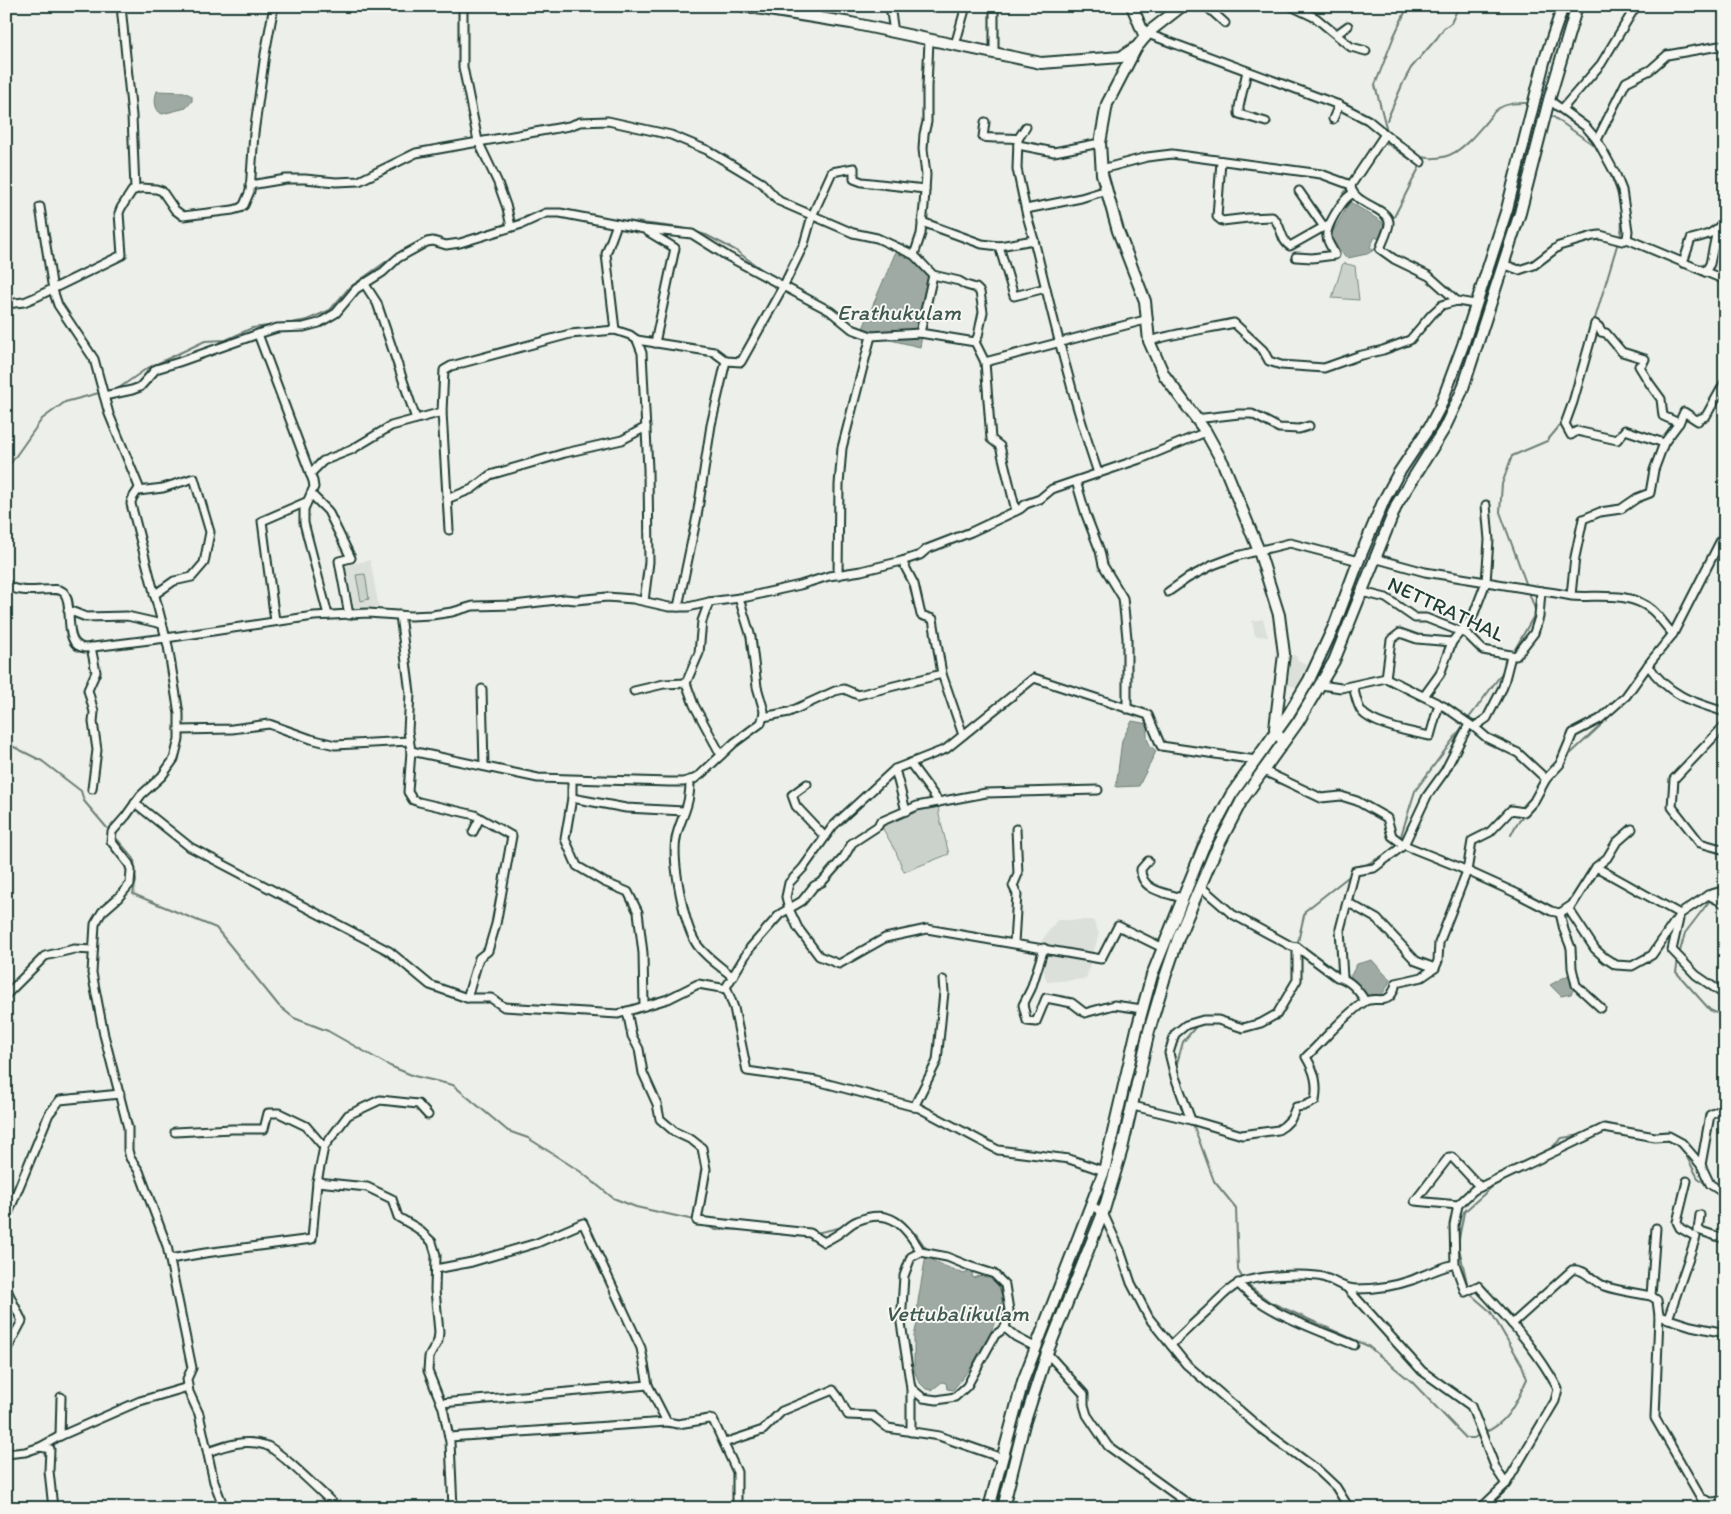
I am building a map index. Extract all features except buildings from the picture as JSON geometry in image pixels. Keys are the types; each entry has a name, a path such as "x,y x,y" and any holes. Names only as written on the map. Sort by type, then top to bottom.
{"main road":[{"path":"743,6 894,32 1041,63 1121,57 1136,48"},
{"path":"1132,6 1146,36"},
{"path":"1182,6 1146,36 1136,48 1107,104 1100,143 1102,169 1118,231 1145,301 1148,341 1164,375 1206,432 1222,463 1258,551 1279,615 1284,654 1280,737"},
{"path":"1003,1508 1016,1450 1047,1353 1103,1213 1133,1106 1149,1031 1179,936 1214,854 1242,800 1262,770 1280,737 1288,715 1322,655 1376,518 1390,488 1430,426 1448,388 1507,208 1544,62 1564,6"},
{"path":"989,1508 1023,1382 1104,1171 1142,1009 1152,975 1182,898 1203,848 1231,795 1256,760 1280,737 1321,685 1334,661 1397,504 1444,429 1462,391 1524,198 1549,100 1577,6"}],"street":[{"path":"121,6 132,116 135,189"},
{"path":"6,304 24,302 52,290 122,254 119,213 129,193 135,189 156,189 162,191 174,210 183,216 240,208 247,200 250,185 254,133 274,6"},
{"path":"463,6 463,67 478,141 498,183 511,226"},
{"path":"815,18 819,6"},
{"path":"890,6 894,32"},
{"path":"955,45 966,6"},
{"path":"994,6 994,53"},
{"path":"1206,6 1225,24"},
{"path":"1291,6 1306,9 1351,46 1366,51"},
{"path":"1562,109 1601,64 1636,6"},
{"path":"1337,34 1348,26"},
{"path":"1146,36 1339,105 1368,120 1421,162"},
{"path":"914,255 921,234 926,175 923,150 927,122 929,40"},
{"path":"1597,140 1626,82 1650,70 1668,55 1725,45"},
{"path":"1247,71 1239,114 1266,122"},
{"path":"1549,100 1586,128 1597,140 1616,175 1622,190 1628,231 1621,240"},
{"path":"1333,119 1339,105"},
{"path":"250,185 286,179 336,182 359,180 416,153 570,126 580,122 617,122 671,135 707,150 762,183 780,201 853,233 877,238 914,255 933,275 959,281 976,288 980,292 983,312 975,342"},
{"path":"985,122 983,137 1018,142 1054,152 1100,143"},
{"path":"1026,127 1018,142 1017,170 1060,343 1086,439 1098,473"},
{"path":"1349,184 1385,134"},
{"path":"1102,169 1147,156 1172,154 1321,174 1349,184"},
{"path":"1221,161 1218,220 1272,217 1277,221 1288,246 1326,226 1347,197 1352,194"},
{"path":"449,530 442,412 443,374 447,367 570,334 615,330 630,335 637,340 714,352 726,361 741,362 784,285 804,244 812,216 832,172 854,168 854,179 862,182 925,189"},
{"path":"1349,184 1352,194 1388,218 1389,226 1381,250 1394,259 1428,276 1457,301"},
{"path":"1026,208 1081,198 1107,190"},
{"path":"1296,257 1312,258 1331,252 1326,236 1326,226 1300,191"},
{"path":"40,206 52,290 58,305 94,359 109,414 139,486 138,491 132,498 131,504 166,638 179,714 179,739 174,759 162,776 135,802 112,832 111,841 129,864 131,870 130,884 102,912 95,924 92,972 129,1134 128,1150 130,1158 139,1171 167,1246 180,1318 192,1368 187,1380 188,1387 192,1401 200,1414 214,1482 224,1508"},
{"path":"104,396 140,387 149,375 162,367 258,334 276,328 304,327 319,323 336,313 356,289 382,272 398,258 427,242 433,241 446,245 460,243 549,212 644,229 692,234 727,256 830,311 852,328 871,336 920,333 975,342"},
{"path":"1683,263 1691,239 1710,234 1717,230 1725,220"},
{"path":"922,222 972,241 999,246 1034,240"},
{"path":"615,330 606,254 617,224"},
{"path":"644,229 675,248 655,343"},
{"path":"1705,272 1710,264 1717,230"},
{"path":"1503,264 1519,270 1534,265 1559,246 1600,235 1621,240 1725,280"},
{"path":"999,246 1014,296 1046,288"},
{"path":"920,333 933,275"},
{"path":"364,283 377,303 416,419"},
{"path":"1148,341 1196,332 1234,322 1263,350 1269,361 1282,365 1324,368 1410,340 1432,314 1442,306 1457,301 1475,304"},
{"path":"985,362 1145,320"},
{"path":"1664,442 1625,430 1617,440 1577,431 1571,435 1565,424 1595,324 1599,327 1600,332 1606,333 1622,352 1645,359 1642,365 1639,366 1661,399 1663,416 1679,423"},
{"path":"258,334 314,487 304,509 304,523 328,615"},
{"path":"838,574 842,448 871,336"},
{"path":"637,340 642,353 648,469 649,562 644,601"},
{"path":"975,342 985,362 991,439 1000,446 1016,511"},
{"path":"678,607 697,516 711,425 726,361"},
{"path":"1571,596 1574,557 1583,519 1600,512 1621,509 1637,498 1650,494 1654,470 1664,442 1679,423 1684,412 1698,421 1706,416 1722,394 1725,382"},
{"path":"310,474 323,461 351,450 391,426 442,412"},
{"path":"1195,419 1252,414 1279,428 1299,429 1309,426"},
{"path":"447,499 472,489 490,475 565,453 622,440 646,427"},
{"path":"6,584 19,591 60,589 67,597 70,611 70,628 75,644 82,648 328,615 368,613 432,615 473,606 514,605 565,599 576,600 607,597 644,601 669,607 688,608 709,602 724,601 783,589 811,580 902,561 920,555 927,549 971,532 1040,499 1052,489 1143,458 1206,432"},
{"path":"138,491 162,488 194,478 210,532 204,563 192,577 174,581 154,595"},
{"path":"1076,481 1103,564 1123,598 1126,638 1127,710"},
{"path":"312,494 328,511 351,558 339,561 348,615"},
{"path":"275,621 262,521 306,502"},
{"path":"1424,696 1440,674 1452,642 1473,616 1486,582 1489,540 1486,505"},
{"path":"1133,1106 1192,1120 1242,1136 1278,1130 1291,1119 1296,1107 1315,1101 1318,1087 1312,1067 1306,1057 1343,1018 1366,1001 1380,1001 1389,997 1394,991 1396,982 1422,978 1435,968 1438,961 1439,943 1467,870 1472,841 1490,832 1511,810 1524,812 1534,801 1546,779 1560,764 1573,733 1600,719 1626,696 1673,634 1725,532"},
{"path":"1168,592 1188,578 1213,565 1237,556 1290,543 1359,561"},
{"path":"1374,558 1425,572 1571,596 1589,597 1602,595 1634,600 1652,610 1673,634"},
{"path":"902,561 914,584 921,615 933,619 942,674 964,735"},
{"name":"NETTRATHAL","path":"1361,594 1366,593 1386,598 1415,618 1426,618 1467,634 1483,650 1516,656 1534,634 1539,617 1541,591"},
{"path":"411,751 538,778 669,782 690,780 700,775 734,743 761,723 763,717 764,711 757,687 751,637 740,598"},
{"path":"709,602 702,622 699,653 686,683 694,705 721,755"},
{"path":"70,611 86,617 127,616 162,624"},
{"path":"400,615 410,693 408,731 411,751 408,792 414,800 475,815 512,836 496,924 488,951 479,958 467,998"},
{"path":"1386,678 1391,640 1400,633 1418,639 1452,642"},
{"path":"91,647 96,672 88,690 94,712 93,722 97,750 92,789"},
{"path":"1344,978 1340,929 1355,871 1374,868 1401,843 1427,796 1445,771 1471,725 1487,718 1503,687 1511,656"},
{"path":"1648,665 1658,680 1689,701 1725,712"},
{"path":"763,717 789,712 835,691 844,689 858,695 942,674"},
{"path":"1163,948 1118,926 1100,960 1044,948 927,929 885,938 839,964 819,956 798,928 789,909 786,897 789,883 803,868 833,826 895,770 946,749 1034,678 1127,710 1148,715 1161,746 1256,760"},
{"path":"1321,685 1341,688 1386,678 1424,696 1462,719 1487,738 1518,753 1546,779"},
{"path":"634,692 664,684 686,683"},
{"path":"1352,686 1362,712 1378,723 1430,736 1438,704"},
{"path":"482,689 484,766"},
{"path":"179,730 232,729 270,724 311,739 335,745 409,740"},
{"path":"1725,725 1674,779 1672,807 1700,842 1725,850"},
{"path":"910,763 939,802"},
{"path":"895,770 906,811"},
{"path":"1262,770 1321,798 1341,796 1357,801 1387,818 1392,836 1401,843 1467,870 1518,894 1550,912 1560,913 1572,905 1596,867 1607,858 1616,843 1632,829"},
{"path":"572,780 572,798 566,839 577,866 604,882 628,892 638,912 643,953 644,1006"},
{"path":"690,780 689,797 679,823 675,842 683,911 692,937 699,948 732,977"},
{"path":"807,784 792,795 796,806 825,836"},
{"path":"725,989 750,948 780,914 802,901 814,886 822,882 844,857 852,843 878,826 880,822 917,806 986,793 1098,790"},
{"path":"572,798 626,808 684,811"},
{"path":"135,802 190,847 389,951 430,985 467,998 491,998 504,1007 618,1014 668,999 698,984 727,989 734,1008 747,1071 817,1081 914,1107 998,1150 1070,1159 1104,1171"},
{"path":"473,832 480,818"},
{"path":"1014,943 1017,894 1013,886 1018,874 1016,829"},
{"path":"1148,861 1141,869 1141,879 1147,886 1182,898"},
{"path":"1596,867 1680,914"},
{"path":"1201,886 1232,914 1290,946 1297,947 1337,977 1344,978 1360,992 1366,1001"},
{"path":"1568,908 1595,949 1616,965 1632,966 1652,955 1680,914 1709,895 1725,890"},
{"path":"1709,895 1722,902"},
{"path":"1347,902 1377,919 1416,961 1435,968"},
{"path":"1560,913 1571,948 1572,968 1576,985 1601,1008"},
{"path":"1680,914 1672,950 1696,975 1725,996"},
{"path":"1192,1120 1175,1077 1169,1053 1175,1034 1186,1025 1202,1020 1218,1020 1243,1028 1261,1023 1277,1014 1297,980 1297,947"},
{"path":"1044,948 1031,989 1023,1005 1027,1021 1036,1022 1046,998 1072,1003 1086,1013 1114,1005 1142,1009"},
{"path":"6,995 45,956 74,949 93,950"},
{"path":"914,1107 937,1061 944,992 943,980"},
{"path":"627,1011 632,1036 639,1049 643,1073 657,1104 660,1120 675,1132 692,1140 702,1148 706,1169 697,1221 810,1233 824,1242 839,1234 855,1221 874,1216 887,1216 902,1226 912,1237 921,1252"},
{"path":"1701,1165 1710,1115 1723,1109 1725,1090"},
{"path":"6,1219 49,1114 60,1100 120,1094"},
{"path":"170,1259 312,1239 317,1182 324,1147 348,1115 380,1100 418,1104 428,1115"},
{"path":"175,1132 264,1129 268,1113 279,1113 306,1126 324,1147"},
{"path":"1481,1508 1506,1484 1555,1401 1558,1389 1541,1360 1478,1286 1465,1292 1455,1264 1454,1225 1458,1205 1480,1187 1604,1128 1655,1137 1669,1136 1682,1143 1701,1165 1710,1184 1725,1194"},
{"path":"1458,1205 1415,1201 1449,1157 1452,1157 1480,1187"},
{"path":"1668,1319 1696,1237 1680,1228 1677,1222 1687,1181"},
{"path":"317,1182 367,1187 392,1199 398,1216 417,1228 432,1242 436,1255 435,1290 439,1332 438,1341 429,1357 428,1371 441,1403 449,1437 454,1508"},
{"path":"1091,1205 1103,1213 1120,1250 1131,1283 1150,1318 1186,1364 1260,1428 1320,1471 1336,1487 1350,1508"},
{"path":"1700,1215 1698,1230 1725,1239"},
{"path":"436,1269 472,1262 537,1243 583,1223 641,1348 648,1384 667,1422"},
{"path":"1651,1296 1656,1228"},
{"path":"911,1388 923,1398 937,1400 955,1397 967,1386 995,1335 1005,1328 1009,1310 1005,1285 994,1274 947,1257 921,1252 911,1257 904,1276 901,1323 911,1388 911,1432"},
{"path":"1171,1344 1209,1310 1223,1293 1247,1280 1268,1277 1319,1276 1328,1278 1339,1286 1348,1289 1393,1285 1455,1264"},
{"path":"1512,1324 1572,1270 1583,1272 1602,1285 1651,1296 1657,1300 1655,1418 1701,1498 1711,1502 1725,1501"},
{"path":"1238,1284 1262,1304 1354,1345"},
{"path":"6,1288 22,1321 6,1351"},
{"path":"1348,1289 1422,1371 1472,1406 1496,1469 1506,1484"},
{"path":"1658,1316 1725,1333"},
{"path":"1005,1328 1016,1337 1035,1347"},
{"path":"1047,1353 1084,1394 1086,1415 1108,1446 1194,1508"},
{"path":"441,1403 648,1384"},
{"path":"6,1454 25,1452 40,1447 60,1436 140,1401 188,1387"},
{"path":"724,1443 763,1430 782,1411 833,1390 848,1415 873,1416 888,1428 939,1436 1002,1458"},
{"path":"60,1397 60,1436"},
{"path":"449,1437 667,1422 678,1424 709,1419 713,1420 737,1472 737,1508"},
{"path":"208,1452 232,1443 250,1442 266,1445 338,1508"},
{"path":"40,1447 50,1449 49,1471 53,1508"}],"shaded area":[{"path":"1343,263 1355,266 1359,300 1332,298"},
{"path":"370,560 379,607 353,611 348,575 345,575 343,566"},
{"path":"365,574 369,599 361,601 356,575"},
{"path":"1263,619 1268,637 1255,636 1252,621"},
{"path":"1295,655 1298,660 1306,664 1306,671 1302,672 1302,678 1297,687 1287,685 1289,656"},
{"path":"938,802 939,815 949,854 904,872 896,852 878,820 907,808"},
{"path":"1057,920 1093,920 1099,933 1086,979 1047,982 1036,948"}],"water":[{"path":"157,91 184,92 192,96 192,101 186,108 162,114 157,110 155,104"},
{"path":"1350,202 1384,225 1379,239 1375,237 1370,247 1374,250 1367,254 1348,258 1337,247 1332,233"},
{"name":"Erathukulam","path":"897,249 933,275 920,347 861,333"},
{"path":"1132,721 1148,724 1147,739 1156,751 1139,786 1116,787 1122,740"},
{"path":"1372,960 1390,980 1383,993 1378,996 1363,995 1350,977 1357,964"},
{"path":"1572,973 1577,983 1571,994 1561,996 1550,985"},
{"name":"Vettubalikulam","path":"926,1255 933,1257 935,1262 964,1274 971,1270 974,1271 973,1278 982,1275 997,1281 1003,1299 991,1332 971,1367 953,1390 947,1389 946,1383 942,1382 932,1390 926,1389 919,1382 914,1370 914,1336"}],"waterway":[{"path":"1392,135 1387,131 1375,85 1408,6"},
{"path":"1387,120 1411,68 1444,28 1451,23 1459,6"},
{"path":"1417,156 1439,158 1457,151 1499,108 1509,104 1526,103"},
{"path":"1552,116 1598,148"},
{"path":"1383,141 1420,166 1394,217"},
{"path":"1601,155 1618,195 1622,216 1620,238"},
{"path":"1339,202 1348,187"},
{"path":"556,210 562,209 610,219 682,228 706,235 735,250 769,275"},
{"path":"515,221 544,211"},
{"path":"479,234 505,224"},
{"path":"281,325 307,320 330,310 349,288 401,251 429,237 434,238"},
{"path":"443,241 453,241"},
{"path":"1594,322 1618,242"},
{"path":"798,298 812,305"},
{"path":"108,391 119,388 146,369 205,341 226,340 252,328 276,325"},
{"path":"6,470 42,419 65,402 99,393"},
{"path":"1527,586 1500,512 1502,484 1512,456 1547,441 1562,423"},
{"path":"1513,653 1536,612 1528,590"},
{"path":"1663,642 1668,633"},
{"path":"1400,839 1415,791 1505,668"},
{"path":"1567,757 1600,726 1602,720"},
{"path":"6,743 42,761 81,791 84,801 107,828"},
{"path":"1511,835 1516,825 1526,813"},
{"path":"116,838 134,859 136,881 133,894 216,928 279,1006 294,1018 328,1031 390,1066 414,1076 453,1085 508,1131 528,1138 581,1172 613,1198 636,1207 694,1220"},
{"path":"1364,866 1388,853"},
{"path":"1297,946 1305,911 1352,874"},
{"path":"1717,897 1725,895"},
{"path":"1679,955 1685,933 1711,899"},
{"path":"1678,960 1676,972 1710,1010 1725,1017"},
{"path":"1271,1021 1280,1018 1286,1006"},
{"path":"1176,1067 1183,1042 1198,1024"},
{"path":"1193,1124 1214,1181 1236,1208 1238,1270 1243,1279"},
{"path":"1547,1152 1562,1138 1582,1135"},
{"path":"1663,1140 1673,1142"},
{"path":"1682,1148 1698,1178 1707,1185"},
{"path":"1468,1287 1458,1244 1464,1212 1493,1186 1508,1178"},
{"path":"705,1225 716,1230 744,1229"},
{"path":"816,1233 843,1227"},
{"path":"911,1232 916,1234 927,1250"},
{"path":"1245,1283 1270,1302 1368,1346 1412,1382 1466,1438 1474,1438 1479,1435"},
{"path":"1469,1293 1491,1312 1522,1365 1527,1379 1506,1417 1484,1433"}]}
